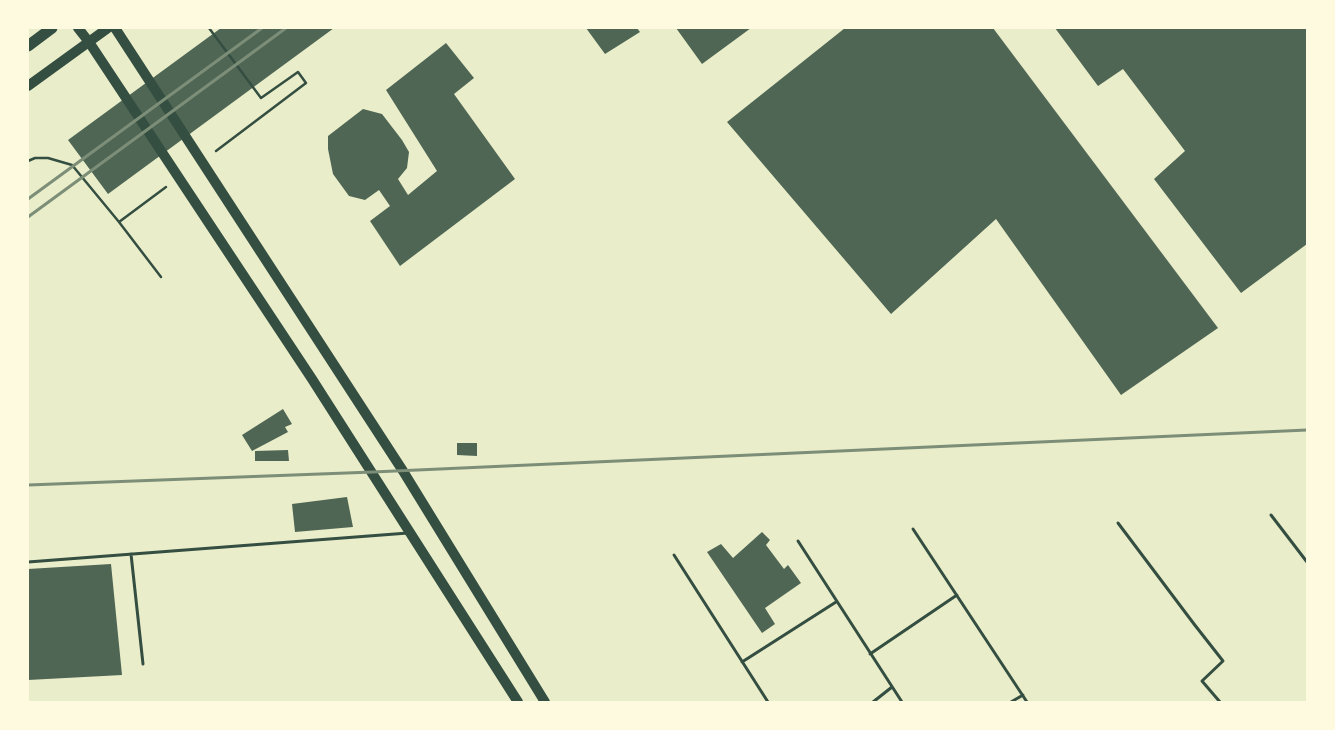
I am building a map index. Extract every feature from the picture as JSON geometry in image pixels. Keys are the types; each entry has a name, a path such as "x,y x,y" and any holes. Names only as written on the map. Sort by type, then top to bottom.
{"highway":[{"path":"28,46 52,28"}],"main road":[{"path":"78,28 89,42 373,472 410,533 518,702"},
{"path":"28,86 108,28"},
{"path":"115,28 403,471 545,702"}],"lane":[{"path":"1271,515 1307,562"},
{"path":"1118,523 1223,661 1202,681 1220,702"},
{"path":"913,529 1028,702"},
{"path":"28,562 410,533"},
{"path":"798,541 902,702"},
{"path":"131,554 143,664"},
{"path":"674,555 768,702"},
{"path":"870,654 957,595"},
{"path":"742,662 836,602"},
{"path":"873,702 892,687"},
{"path":"1011,702 1023,695"}],"path":[{"path":"209,28 260,98 298,72 306,83 263,117 213,153"},
{"path":"28,161 35,158 48,158 72,165 119,222 161,277"},
{"path":"119,222 169,185"}],"building":[{"path":"221,28 334,28 108,194 68,140"},
{"path":"586,28 637,28 640,32 605,54"},
{"path":"676,28 751,28 702,64"},
{"path":"845,28 993,28 1218,328 1121,395 996,219 891,314 727,122"},
{"path":"1055,28 1307,28 1307,244 1241,293 1154,179 1185,151 1123,69 1098,86"},
{"path":"446,43 474,78 454,94 515,179 400,266 370,221 390,206 379,190 365,200 349,196 333,174 328,149 328,136 363,109 382,114 402,140 409,152 407,168 398,179 408,195 437,171 386,90"},
{"path":"283,409 292,424 285,427 288,432 252,451 242,435"},
{"path":"457,443 477,443 477,456 457,455"},
{"path":"288,450 289,461 255,461 255,451"},
{"path":"347,497 353,527 295,532 292,504"},
{"path":"762,532 770,540 766,545 784,569 788,565 801,583 765,608 775,624 762,633 707,552 721,544 733,558"},
{"path":"111,564 122,675 28,680 28,569"}],"railway":[{"path":"28,199 262,28"},
{"path":"28,217 286,28"},
{"path":"28,485 373,472 1307,430"}]}
